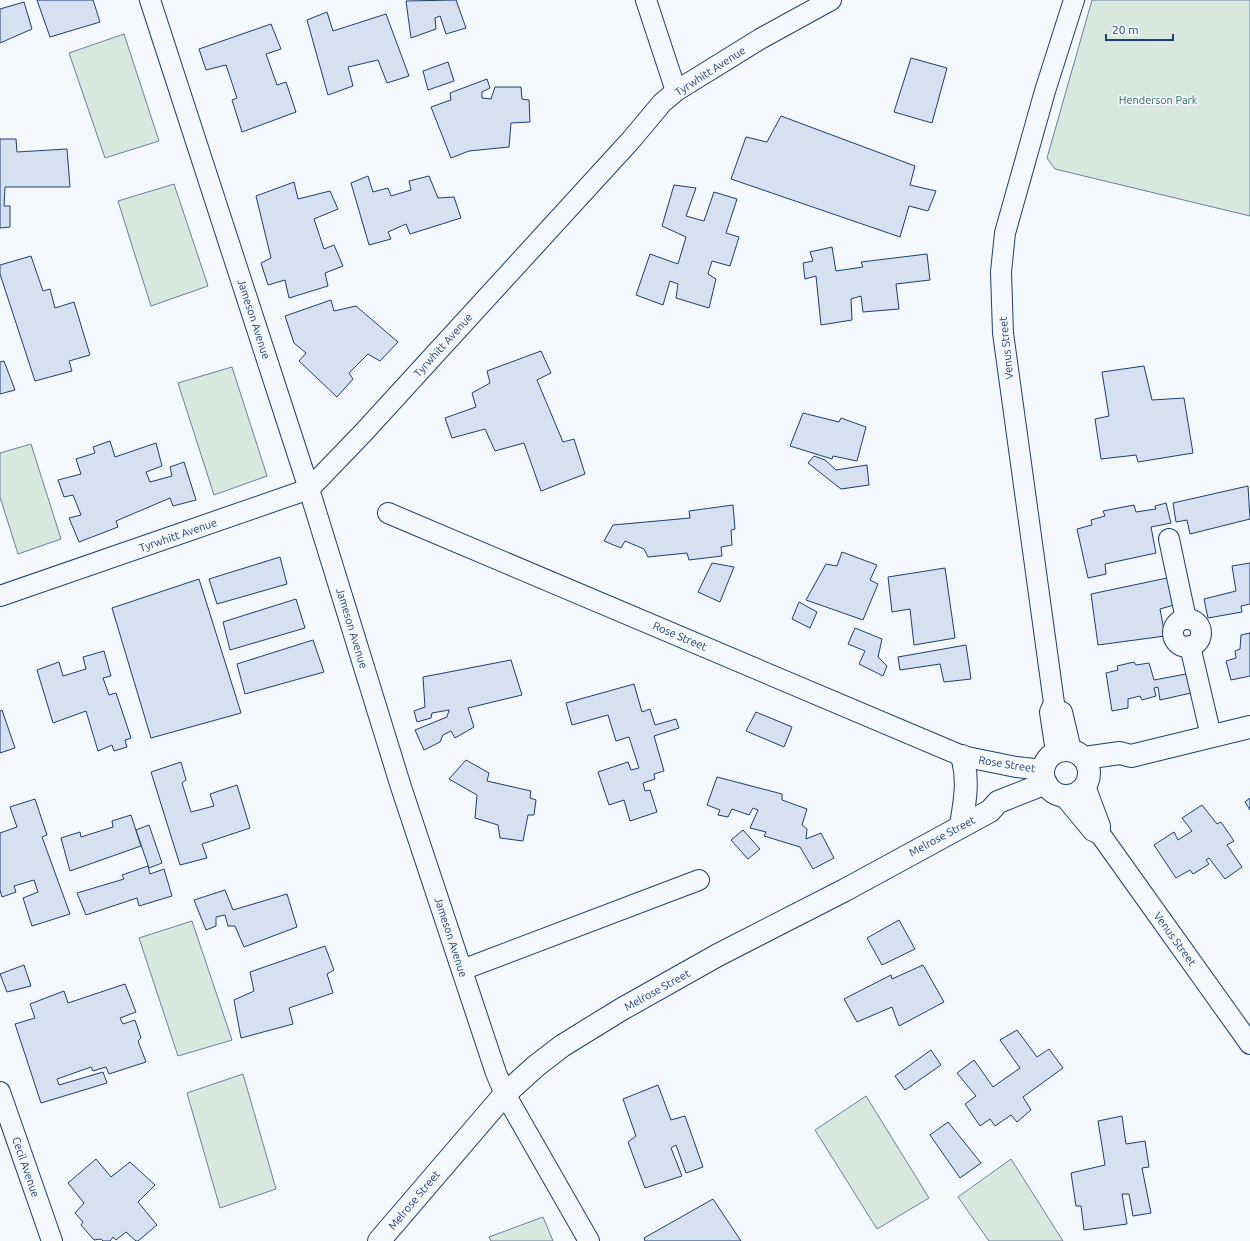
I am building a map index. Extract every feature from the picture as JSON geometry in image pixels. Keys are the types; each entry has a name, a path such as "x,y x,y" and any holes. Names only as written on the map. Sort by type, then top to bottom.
{"street":[{"name":"Jameson Avenue","path":"150,0 309,489 401,787 496,1073 505,1094 589,1241"},
{"path":"646,0 676,90"},
{"name":"Tyrwhitt Avenue","path":"0,596 309,489 369,427 631,140 662,103 676,90 760,38 830,0"},
{"name":"Venus Street","path":"1074,0 1045,91 1005,233 1001,272 1003,332 1054,703 1050,712 1077,764 1100,826 1100,834"},
{"name":"Rose Street","path":"388,513 967,757 976,766 994,775 1051,784"},
{"path":"1169,538 1186,619 1197,623 1200,628 1199,639 1190,646 1211,736"},
{"path":"1051,784 1045,762 1077,764 1120,753 1131,756 1250,727"},
{"path":"961,825 966,799 967,757"},
{"name":"Melrose Street","path":"379,1241 505,1094 536,1066 562,1046 622,1009 961,825 990,811 1005,811 1051,784 1072,795 1077,764"},
{"name":"Venus Street","path":"1051,784 1093,831 1100,834 1250,1044"},
{"path":"462,970 699,880"},
{"name":"Cecil Avenue","path":"0,1092 52,1241"}],"green space":[{"name":"Henderson Park","path":"1092,0 1250,0 1250,216 1055,169 1047,158"},
{"path":"124,34 159,141 105,158 69,53"},
{"path":"174,184 208,286 151,306 118,201"},
{"path":"232,367 267,476 214,495 178,383"},
{"path":"31,444 61,539 18,554 0,497 0,453"},
{"path":"192,921 232,1040 178,1056 139,938"},
{"path":"243,1074 276,1189 220,1208 187,1093"},
{"path":"866,1096 929,1198 877,1229 815,1130"},
{"path":"1011,1159 1063,1241 989,1241 958,1197"},
{"path":"543,1217 553,1241 491,1241 489,1237"}],"building":[{"path":"37,0 93,0 100,22 50,37"},
{"path":"456,0 466,28 446,34 440,16 435,18 436,29 411,38 406,1"},
{"path":"24,2 32,29 0,43 0,9"},
{"path":"327,12 333,31 386,14 409,76 387,83 378,60 348,67 353,86 328,95 307,20"},
{"path":"271,24 281,49 266,54 277,85 286,82 296,112 242,132 232,100 237,98 226,65 206,70 199,49"},
{"path":"911,58 947,68 932,123 894,112"},
{"path":"448,62 454,81 428,90 423,71"},
{"path":"487,79 490,88 482,92 482,98 491,99 495,87 521,87 522,99 529,100 530,122 511,123 509,147 469,151 451,158 431,107 451,100 450,93"},
{"path":"781,116 915,166 910,185 936,191 928,211 909,206 900,237 731,179 746,137 767,142"},
{"path":"0,139 16,139 17,152 67,149 70,187 5,187 4,206 10,206 10,227 0,228"},
{"path":"368,176 373,192 388,188 391,196 411,190 409,181 429,176 438,198 454,197 461,218 410,234 406,224 388,232 391,239 369,245 351,183"},
{"path":"294,182 298,199 330,191 338,209 314,219 324,249 334,245 343,266 325,273 328,286 289,298 285,280 268,285 261,263 271,258 256,196"},
{"path":"674,185 696,188 686,216 704,221 714,192 737,199 726,233 739,237 730,266 712,261 708,274 716,279 709,308 676,298 678,284 670,281 663,305 636,295 650,254 678,264 686,237 662,226"},
{"path":"832,247 836,271 863,267 861,262 927,254 930,280 896,284 899,309 863,312 861,296 851,299 852,320 821,325 816,276 805,279 803,263 813,261 810,252"},
{"path":"31,256 43,291 50,289 55,308 74,302 90,355 69,361 72,371 35,381 0,274 0,265"},
{"path":"331,300 334,311 356,306 398,342 380,361 368,354 349,373 353,379 337,397 299,361 306,353 294,343 285,316"},
{"path":"541,351 551,373 537,380 563,442 574,439 585,474 541,491 524,443 495,451 485,429 452,438 445,418 476,407 472,393 490,383 487,371"},
{"path":"4,361 15,390 0,394 0,362"},
{"path":"1144,366 1152,400 1184,398 1193,453 1138,462 1136,455 1101,459 1095,419 1109,416 1102,372"},
{"path":"803,413 839,422 841,418 866,427 857,461 833,456 832,459 790,446"},
{"path":"110,441 115,457 156,443 162,466 146,472 150,482 172,476 170,467 184,462 196,500 173,506 170,498 116,521 118,527 79,542 69,518 81,515 73,495 64,497 58,480 81,474 76,459 95,453 93,447"},
{"path":"814,456 825,460 836,470 867,465 869,485 841,489 808,463"},
{"path":"1248,486 1250,519 1190,534 1187,520 1176,522 1173,503"},
{"path":"1166,503 1171,523 1151,527 1156,553 1105,564 1106,574 1088,578 1077,529 1092,525 1091,520 1105,516 1103,511 1134,505 1136,512 1156,509 1155,506"},
{"path":"733,505 735,529 731,530 732,545 721,547 722,556 689,560 687,553 648,557 644,549 625,541 621,548 604,541 613,525 690,518 689,511"},
{"path":"842,552 877,565 870,580 878,584 863,620 806,600 826,564 837,566"},
{"path":"280,557 287,584 217,604 209,579"},
{"path":"712,563 734,567 720,602 698,592"},
{"path":"1250,563 1250,604 1241,606 1242,612 1208,618 1204,599 1236,591 1232,566"},
{"path":"945,568 955,638 914,645 910,609 892,612 888,577"},
{"path":"1167,578 1174,605 1160,609 1165,636 1098,645 1091,594"},
{"path":"199,579 241,713 151,738 112,608"},
{"path":"296,599 305,628 230,650 223,622"},
{"path":"799,602 817,612 810,628 792,619"},
{"path":"855,628 882,639 878,657 887,666 883,676 859,664 865,651 848,644"},
{"path":"1250,633 1250,676 1231,680 1226,661 1236,658 1235,651 1240,649 1241,635"},
{"path":"313,640 324,672 245,694 237,664"},
{"path":"966,645 971,679 944,682 940,664 900,670 898,657"},
{"path":"104,651 111,676 103,678 109,695 116,693 131,738 125,740 127,747 114,751 112,745 98,751 86,711 53,723 37,670 59,662 63,676 86,669 83,657"},
{"path":"511,660 522,695 468,708 474,727 455,738 451,731 443,735 440,742 424,750 415,730 447,717 449,710 432,713 431,718 417,722 414,711 425,707 423,677"},
{"path":"1134,662 1136,665 1149,663 1154,680 1186,674 1191,693 1160,700 1158,687 1154,688 1156,696 1142,700 1140,696 1128,699 1128,708 1112,711 1106,673 1118,670 1117,666"},
{"path":"634,684 642,712 650,709 655,725 676,719 679,728 654,736 664,771 654,774 655,779 643,783 645,791 650,790 657,812 630,821 624,800 609,805 598,772 628,762 631,770 639,768 629,737 616,741 608,715 572,725 566,703"},
{"path":"2,710 15,748 0,753 0,711"},
{"path":"756,712 792,727 784,747 746,731"},
{"path":"466,760 489,773 487,781 531,791 530,798 536,800 534,815 528,815 523,841 500,838 498,825 475,818 477,795 449,779"},
{"path":"181,762 186,780 182,783 191,812 214,806 210,794 237,785 250,828 202,844 207,858 180,865 151,772"},
{"path":"717,777 782,794 782,800 807,809 802,825 807,829 806,839 821,833 834,858 813,869 800,847 764,836 766,832 750,828 758,810 753,808 749,815 732,809 728,817 718,815 720,810 707,805"},
{"path":"1250,798 1250,810 1245,802"},
{"path":"35,799 47,835 42,837 70,914 32,926 23,898 38,892 34,880 14,886 16,892 2,897 0,890 0,833 17,827 10,807"},
{"path":"1202,805 1217,824 1221,822 1234,841 1227,845 1242,867 1225,879 1209,858 1206,860 1209,864 1193,874 1190,870 1176,878 1154,845 1174,832 1178,840 1192,831 1182,818"},
{"path":"131,815 141,846 70,871 61,838 80,832 81,837 113,827 112,821"},
{"path":"149,825 162,863 149,868 136,830"},
{"path":"743,830 760,849 748,859 731,840"},
{"path":"148,866 150,874 164,869 172,896 139,906 137,898 86,915 77,893 124,879 122,875"},
{"path":"225,890 233,910 287,894 297,927 244,947 235,926 228,926 225,915 216,917 216,926 206,930 194,900"},
{"path":"899,920 915,949 882,965 867,938"},
{"path":"325,946 334,970 327,974 333,993 289,1008 293,1024 241,1038 234,1000 254,991 250,972"},
{"path":"24,965 31,986 7,992 0,974"},
{"path":"923,965 944,1002 899,1026 892,1007 857,1022 844,999 891,975 892,979"},
{"path":"125,984 136,1012 120,1018 123,1024 135,1020 141,1038 138,1041 146,1062 109,1074 106,1067 93,1071 91,1067 57,1079 59,1085 103,1072 107,1083 41,1103 15,1024 35,1018 30,1004 64,991 68,1003"},
{"path":"1017,1030 1037,1057 1049,1049 1063,1068 1023,1097 1031,1110 1017,1122 1011,1115 995,1126 990,1119 980,1126 965,1104 976,1096 957,1073 974,1060 993,1087 1020,1068 1000,1040"},
{"path":"931,1050 941,1065 905,1090 895,1076"},
{"path":"658,1085 671,1120 685,1116 703,1167 686,1173 676,1145 671,1148 682,1176 645,1188 628,1142 636,1136 623,1099"},
{"path":"1122,1116 1126,1144 1145,1141 1149,1167 1142,1168 1151,1213 1133,1216 1129,1194 1122,1194 1127,1224 1084,1230 1081,1206 1076,1206 1071,1173 1105,1165 1098,1121"},
{"path":"948,1122 981,1163 960,1178 930,1135"},
{"path":"96,1159 111,1177 130,1162 155,1185 138,1202 157,1225 138,1241 126,1232 116,1240 113,1237 110,1241 103,1241 101,1239 94,1240 81,1225 83,1222 75,1213 84,1203 68,1183"},
{"path":"713,1199 741,1241 645,1241 644,1238"}]}
